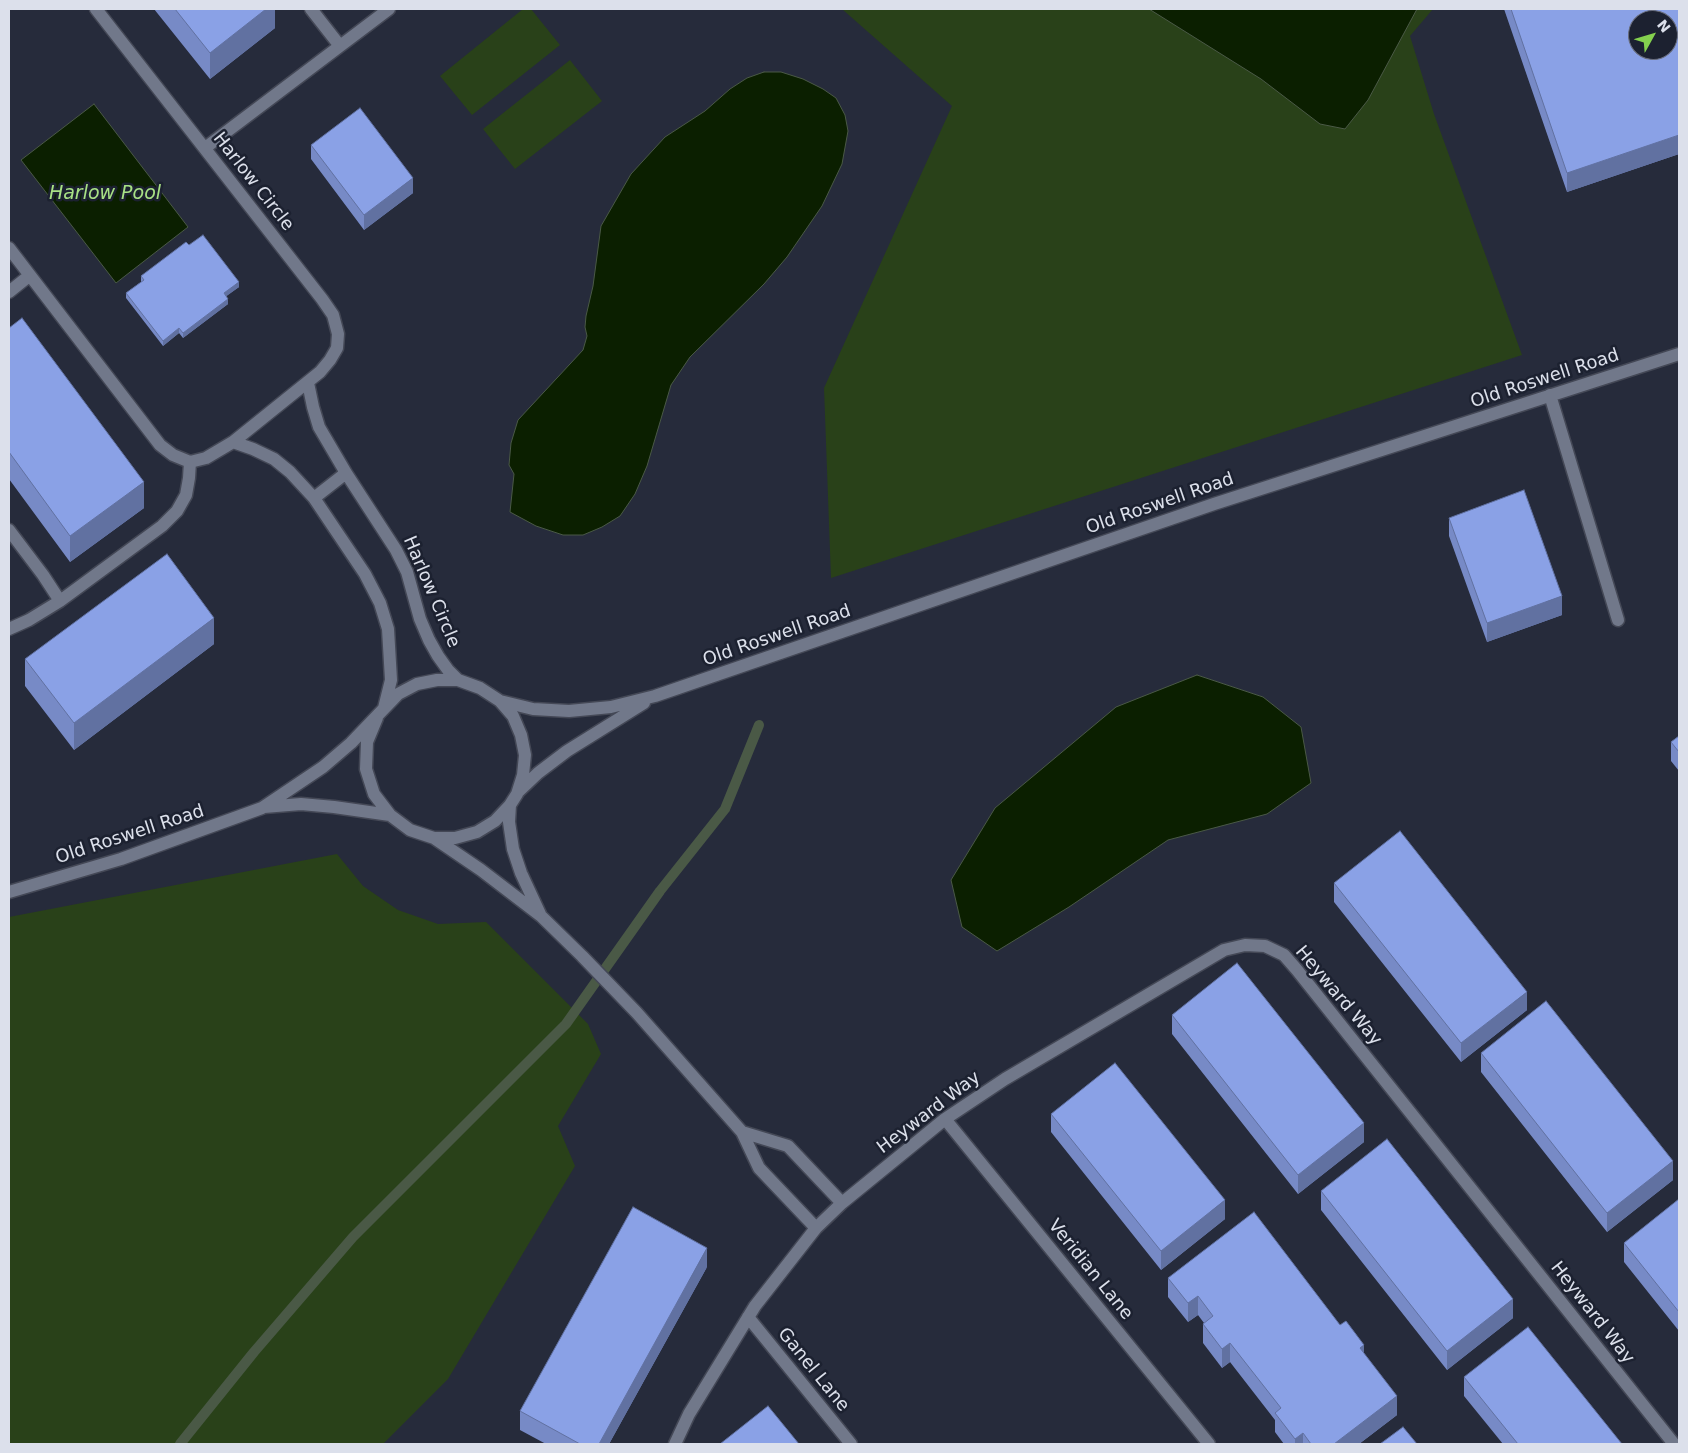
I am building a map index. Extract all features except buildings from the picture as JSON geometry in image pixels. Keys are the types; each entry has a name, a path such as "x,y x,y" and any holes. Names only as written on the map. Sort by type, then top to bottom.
{"street":[{"name":"Harlow Circle","path":"96,9 322,299 333,316 338,334 337,348 330,360 308,383 233,442 206,458 190,462"},
{"path":"311,9 340,46"},
{"path":"205,148 389,9"},
{"path":"9,248 160,445 173,455 190,462 186,495 177,511 162,526 60,601 29,620 9,629"},
{"path":"9,292 30,276"},
{"name":"Old Roswell Road","path":"500,701 533,709 569,712 611,707 655,696 1205,507 1679,354"},
{"name":"Harlow Circle","path":"308,383 319,427 346,473 396,550 407,572 420,619 429,640 443,663 458,680"},
{"path":"1550,395 1618,620"},
{"path":"233,442 274,459 290,472 314,498 365,574 380,603 388,630 391,657 391,680 380,713"},
{"path":"314,498 346,473"},
{"path":"9,530 60,601"},
{"name":"Old Roswell Road","path":"262,808 323,767 352,743 380,713 398,694 417,684 437,680 458,680 480,688 500,701 512,716 521,735 525,755 524,775 517,794 510,805 495,821 477,832 455,838 434,838 410,830 390,815 374,794 366,769 367,742 380,713"},
{"name":"Old Roswell Road","path":"517,794 538,773 567,751 655,696"},
{"name":"Old Roswell Road","path":"9,892 121,858 262,808 300,804 334,806 390,815"},
{"path":"510,805 509,822 513,849 521,873 541,916"},
{"path":"434,838 481,870 541,916 637,1013 742,1132 759,1168 816,1228"},
{"name":"Heyward Way","path":"675,1444 689,1414 748,1317 816,1228 842,1203 945,1119 1005,1079 1224,950 1245,944 1265,946 1284,955 1297,970 1674,1444"},
{"name":"Veridian Lane","path":"945,1119 1208,1444"},
{"path":"742,1132 788,1146 842,1203"},
{"name":"Ganel Lane","path":"748,1317 851,1444"}],"shaded area":[{"path":"523,9 531,9 560,45 472,115 440,76"},
{"path":"842,9 1433,9 1410,36 1434,114 1522,355 831,578 824,388 952,106"},
{"path":"570,60 602,101 515,169 483,129"},
{"path":"337,854 363,886 398,910 438,924 486,922 588,1024 601,1054 558,1126 575,1166 448,1379 383,1444 9,1444 9,917"}],"water":[{"path":"1149,9 1417,9 1368,100 1345,129 1320,124 1261,79"},
{"path":"764,72 781,72 803,79 823,89 836,98 845,115 848,131 842,164 822,206 787,257 764,284 690,357 671,385 647,466 635,494 620,516 602,527 583,535 563,535 536,526 510,512 514,474 509,465 511,443 518,420 583,350 587,336 585,327 586,316 593,286 601,226 631,174 665,137 705,111 730,89 747,78"},
{"name":"Harlow Pool","path":"94,104 188,227 116,283 21,160"},
{"path":"1197,675 1263,697 1301,727 1311,783 1267,814 1168,840 1069,907 997,951 962,927 951,880 995,808 1116,707"}],"waterway":[{"path":"180,1444 254,1352 353,1237 566,1024 660,891 725,809 759,725"}]}
